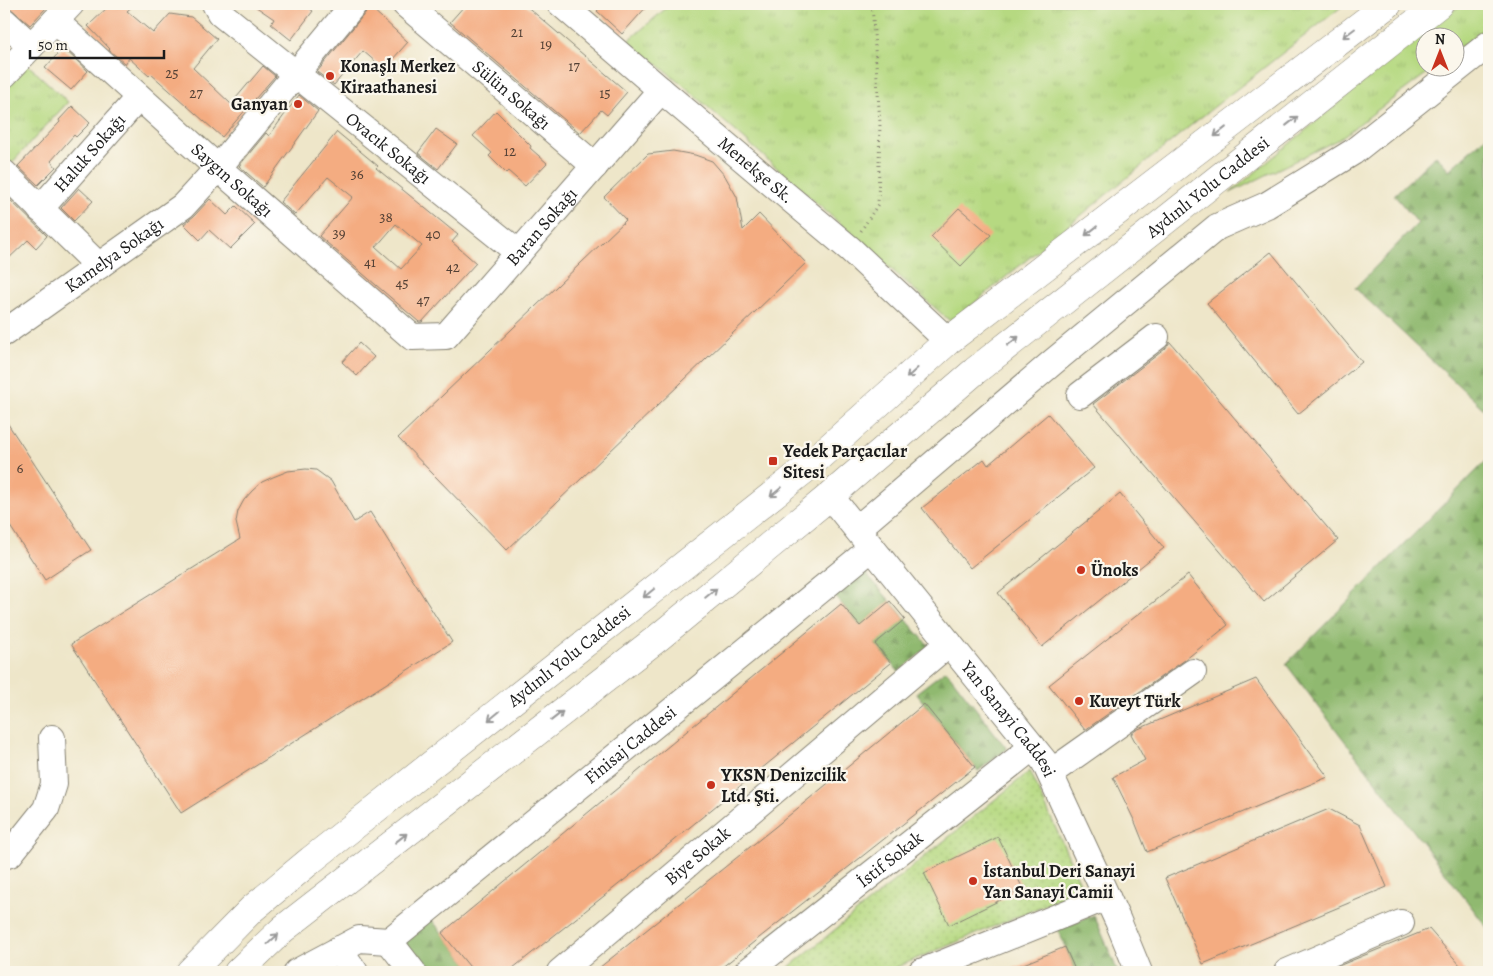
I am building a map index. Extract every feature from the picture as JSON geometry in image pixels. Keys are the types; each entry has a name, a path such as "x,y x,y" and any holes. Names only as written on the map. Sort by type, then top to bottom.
{"main road":[{"name":"Aydınlı Yolu Caddesi","path":"190,972 252,908 803,471 948,341 1388,4"},
{"name":"Aydınlı Yolu Caddesi","path":"238,972 283,929 659,637 830,496 975,371 1439,4"},
{"path":"948,341 975,371"}],"street":[{"name":"Kamelya Sokağı","path":"8,323 99,266 183,206 218,168 354,4"},
{"name":"Sülün Sokağı","path":"405,4 595,166"},
{"name":"Menekşe Sk.","path":"565,5 661,90 850,249 948,341"},
{"name":"Ovacık Sokağı","path":"220,7 296,74 519,253"},
{"path":"4,75 63,12"},
{"name":"Saygın Sokağı","path":"63,12 139,97 412,337"},
{"path":"4,21 31,46"},
{"name":"Finisaj Caddesi","path":"388,941 865,539 1053,362 1217,227 1267,205 1353,152 1489,44"},
{"name":"Baran Sokağı","path":"412,337 446,336 661,90"},
{"name":"Haluk Sokağı","path":"40,209 139,97"},
{"path":"4,174 99,266"},
{"path":"1080,395 1156,338"},
{"name":"Yan Sanayi Caddesi","path":"830,496 1044,761 1107,897 1139,972"},
{"name":"Biye Sokak","path":"560,972 949,643"},
{"path":"1050,773 1193,672"},
{"path":"4,856 10,854 46,808 54,784 52,738"},
{"name":"İstif Sokak","path":"747,972 1033,747"},
{"path":"921,972 1107,897"},
{"path":"1288,972 1401,923"},
{"path":"297,972 359,939 388,941 413,972"},
{"path":"339,949 355,972"}],"path":[{"path":"850,249 878,204 880,123 872,4"}],"green space":[{"path":"671,4 1345,4 1195,122 951,322 682,84 628,41"},
{"path":"1462,4 1489,4 1489,25 1466,43 1466,28 1430,28"},
{"path":"1416,39 1416,78 1421,78 1339,139 1230,193"},
{"path":"27,64 68,102 9,166 4,162 4,90"},
{"path":"1489,134 1489,414 1355,288 1418,223 1394,195 1436,155 1449,170"},
{"path":"1489,458 1489,930 1286,664"},
{"path":"864,571 929,646 899,672 835,596"},
{"path":"946,670 1007,749 978,771 916,693"},
{"path":"1030,771 1083,889 885,972 783,972"},
{"path":"1094,915 1118,972 1076,972 1058,930"},
{"path":"431,919 474,972 425,972 402,942"}],"building":[{"path":"14,4 43,4 47,7 30,25 10,8"},
{"path":"111,4 135,4 127,11 153,33 170,14 191,17 217,39 193,68 231,104 263,66 275,76 222,137 151,74 149,76 129,58 125,64 109,50 88,26"},
{"path":"252,4 303,4 313,11 291,40 271,24 274,19"},
{"path":"466,4 524,4 627,92 607,115 601,110 580,133 450,22"},
{"path":"604,4 649,4 622,34 597,11"},
{"path":"370,7 408,42 384,69 363,51 334,85 317,72"},
{"path":"63,48 88,71 71,90 45,68"},
{"path":"299,95 318,111 263,187 239,166 266,133 269,136"},
{"path":"72,106 90,123 76,137 74,135 51,161 56,167 38,185 18,166 60,122 59,120"},
{"path":"496,111 531,146 530,148 547,163 525,186 508,171 506,173 489,156 492,153 473,136"},
{"path":"436,129 457,144 438,169 418,153"},
{"path":"337,132 378,166 376,168 458,235 452,242 476,263 422,322 419,322 319,236 353,197 328,177 295,215 280,202","holes":["396,224 422,246 401,269 376,247"]},
{"path":"673,151 695,155 712,161 725,176 737,197 743,230 759,214 806,263 507,550 398,438 626,220 604,197 648,154"},
{"path":"79,188 93,201 74,221 61,208"},
{"path":"4,194 47,236 36,248 28,240 4,263"},
{"path":"210,199 227,215 236,206 255,224 230,249 209,230 200,240 184,224"},
{"path":"959,208 991,235 961,266 931,237"},
{"path":"1271,252 1362,362 1298,414 1207,303"},
{"path":"1170,342 1338,540 1264,602 1093,404 1165,349"},
{"path":"359,343 374,357 357,376 342,362"},
{"path":"1048,414 1094,468 970,568 922,508 984,459 988,465"},
{"path":"4,418 91,550 45,580 4,517"},
{"path":"316,470 331,481 354,522 370,512 452,642 181,813 71,644 240,539 236,522 238,511 252,491 262,482 273,477 288,471"},
{"name":"Ünoks","path":"1120,494 1164,548 1042,647 998,593"},
{"path":"1188,575 1228,625 1185,660 1085,730 1049,685"},
{"path":"890,601 905,619 875,644 891,663 652,858 508,972 474,972 442,933 841,604 860,626"},
{"path":"1256,679 1328,777 1147,852 1113,777 1145,760 1131,734 1136,730"},
{"path":"924,704 975,767 716,972 594,972 775,827"},
{"path":"1329,809 1360,825 1387,887 1203,964 1165,878"},
{"name":"İstanbul Deri Sanayi Yan Sanayi Camii","path":"998,837 1023,889 949,925 924,873"},
{"path":"1429,929 1466,972 1324,972 1377,950"},
{"path":"1065,947 1076,972 1004,972"}],"place":[{"name":"Konaşlı Merkez Kiraathanesi","path":"330,76"},
{"name":"Ganyan","path":"298,104"},
{"name":"Yedek Parçacılar Sitesi","path":"773,461"},
{"name":"Ünoks","path":"1081,570"},
{"name":"Kuveyt Türk","path":"1079,701"},
{"name":"YKSN Denizcilik Ltd. Şti.","path":"711,785"},
{"name":"İstanbul Deri Sanayi Yan Sanayi Camii","path":"973,881"}]}
